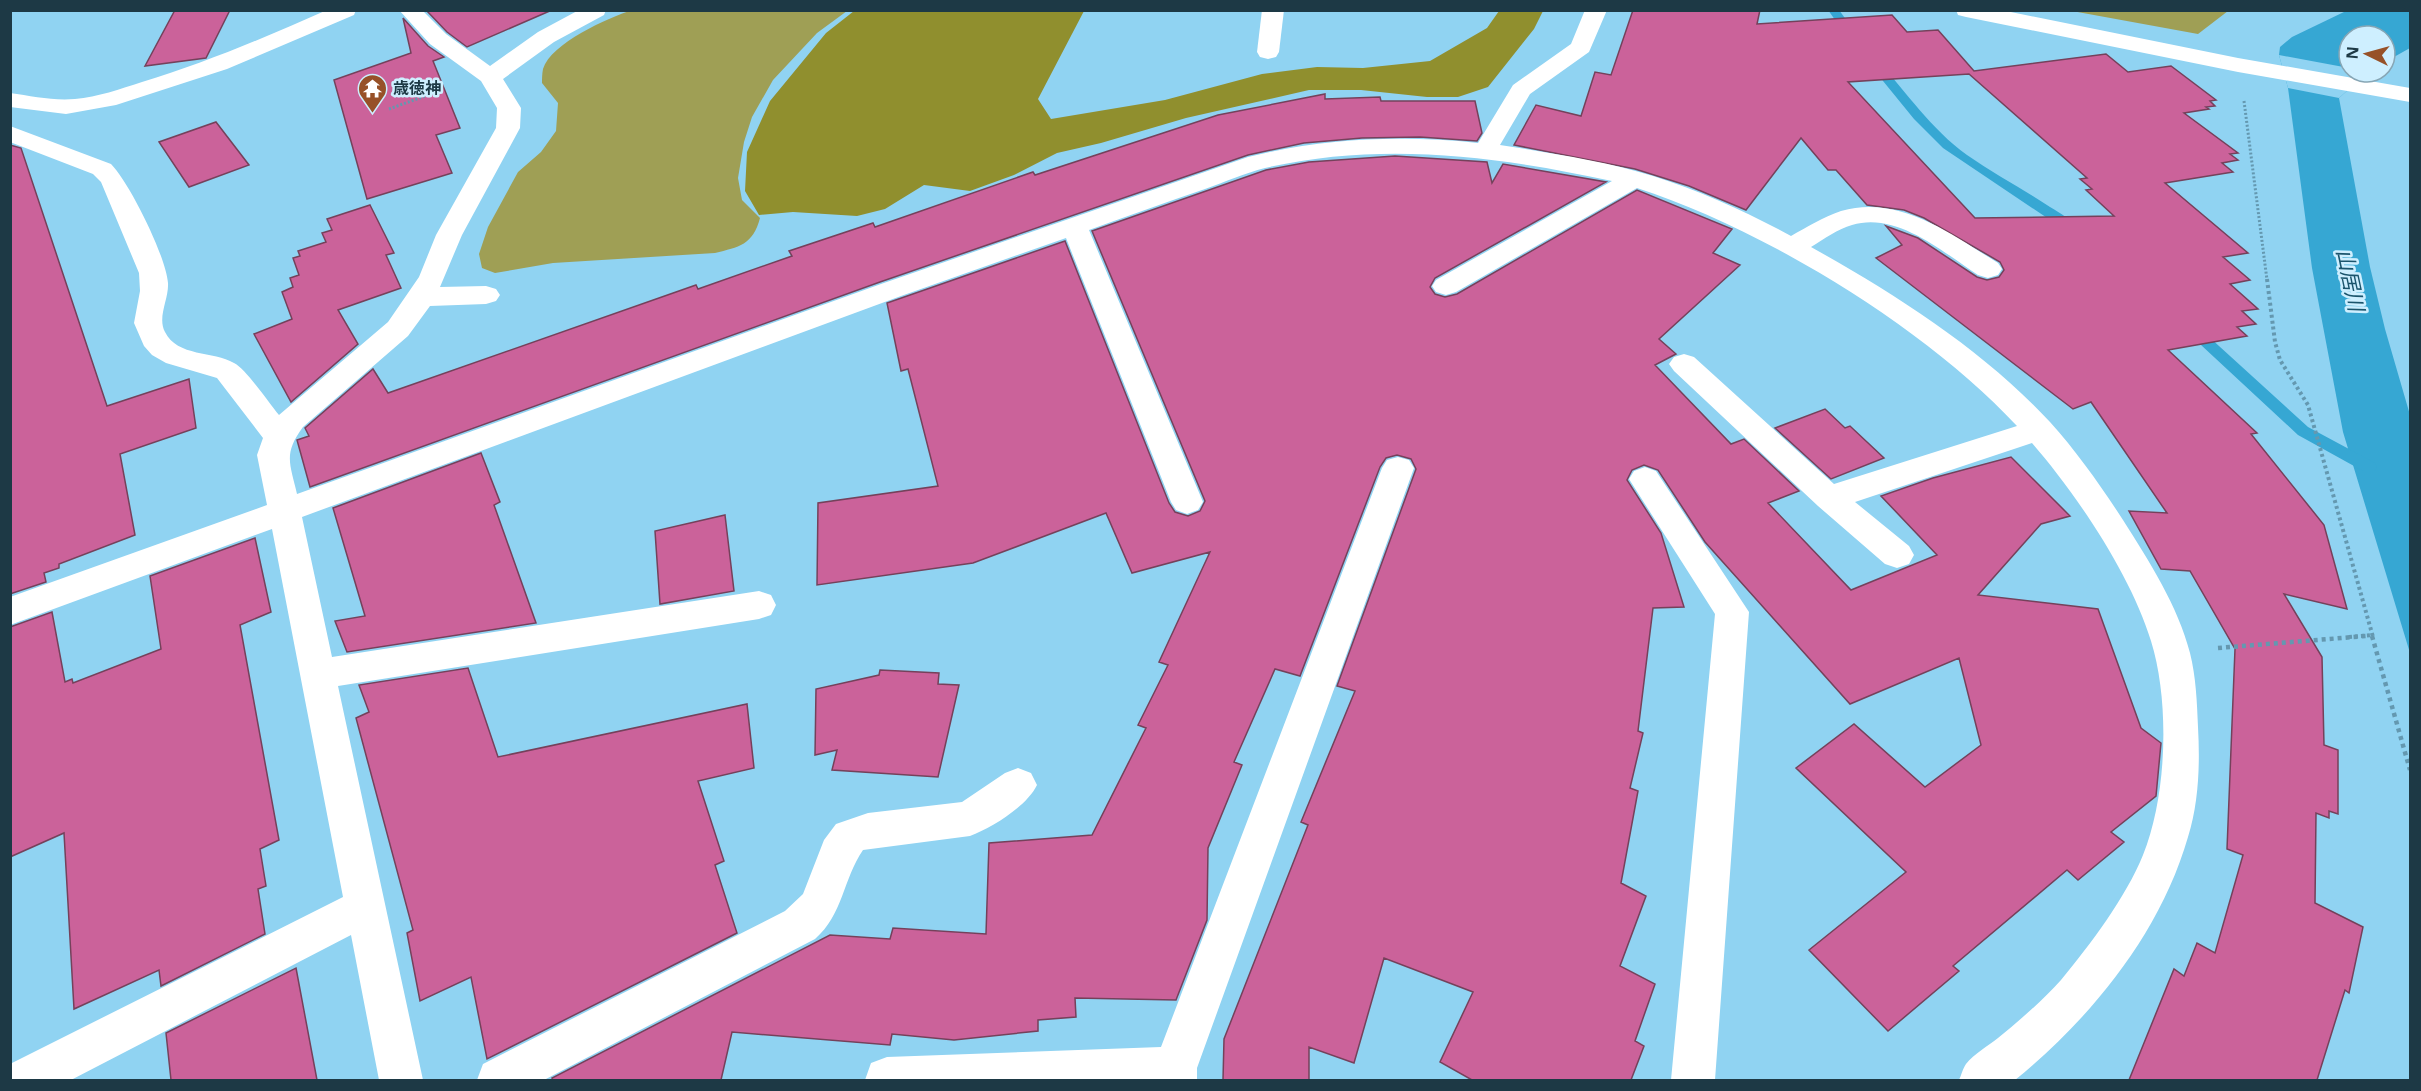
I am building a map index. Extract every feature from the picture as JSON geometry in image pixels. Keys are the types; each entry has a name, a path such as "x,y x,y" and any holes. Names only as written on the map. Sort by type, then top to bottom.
{"street":[{"path":"10,100 77,106 123,95 184,78 226,62 346,10"},
{"path":"398,1080 273,455 279,437 308,403 398,329 421,297 433,277 454,226 508,128 509,108 490,77 438,39 409,10"},
{"path":"490,77 546,38 596,10"},
{"path":"1268,52 1273,10"},
{"path":"1486,149 1521,90 1581,47 1596,10"},
{"path":"1966,10 2238,65 2410,95"},
{"path":"10,133 102,169 112,179 149,264 154,282 147,320 154,338 171,354 212,364 227,371 279,437"},
{"path":"10,611 284,513 515,426 1227,171 1284,156 1394,144 1486,149 1515,153 1634,179 1716,208 1792,246 1924,328 1985,379 2039,430 2083,486 2116,537 2156,609 2171,652 2179,730 2174,817 2150,884 2125,926 2069,1003 2031,1039 1981,1080"},
{"path":"1446,286 1634,179"},
{"path":"1792,246 1850,217 1883,216 1914,224 1988,269"},
{"path":"1074,225 1187,502"},
{"path":"421,297 486,295"},
{"path":"1684,364 1829,498 1897,555"},
{"path":"1829,498 2039,430"},
{"path":"887,1079 1175,1074 1398,468"},
{"path":"1645,479 1732,612 1693,1080"},
{"path":"318,674 759,605"},
{"path":"499,1080 800,925 819,905 838,853 849,837 868,831 970,819 1017,785"},
{"path":"26,1080 364,907"}],"path":[{"path":"2238,65 2280,360 2308,405 2410,770"},
{"path":"389,109 443,90"},
{"path":"2171,652 2373,635"}],"shaded area":[{"path":"632,10 847,11 817,33 773,80 752,117 744,142 738,178 742,200 760,218 753,234 738,246 715,253 553,263 495,273 482,268 479,254 488,227 518,172 541,152 556,131 558,103 542,83 543,69 548,59 568,41 609,19"},
{"path":"854,11 1084,11 1038,99 1051,119 1165,100 1262,74 1317,67 1363,68 1430,61 1487,28 1499,11 1543,11 1534,29 1488,87 1458,97 1427,97 1361,90 1309,90 1186,118 1101,143 1057,153 1014,175 970,191 924,185 885,209 857,216 793,212 759,215 745,191 747,152 770,101 826,33"},
{"path":"2072,11 2228,11 2198,34"}],"water":[{"name":"山居川","path":"2346,11 2410,11 2410,48 2397,55 2397,24 2337,24 2337,84 2355,84 2339,98 2370,267 2410,415 2410,653 2343,432 2312,268 2288,88 2279,55 2280,47 2292,37"}],"pier":[{"path":"2279,55 2337,66 2337,84 2355,84 2339,98 2288,88"}],"building":[{"path":"175,10 230,10 206,58 145,66"},
{"path":"426,10 552,10 467,47 447,32"},
{"path":"1633,10 1760,10 1757,24 1892,15 1907,32 1938,30 1974,71 2106,54 2128,72 2171,66 2216,100 2210,101 2215,106 2206,107 2209,109 2184,113 2238,153 2230,154 2238,160 2222,163 2233,172 2165,183 2248,253 2223,257 2250,280 2230,284 2258,309 2242,311 2256,324 2237,327 2247,336 2168,350 2257,433 2251,434 2324,525 2347,609 2284,594 2322,657 2324,745 2338,750 2338,814 2329,811 2329,818 2316,813 2315,903 2363,927 2349,993 2345,990 2317,1080 2129,1080 2174,969 2184,976 2197,943 2215,953 2243,855 2227,849 2235,649 2190,571 2161,569 2129,511 2167,513 2091,402 2073,409 1876,258 1902,245 1886,226 1918,238 1977,277 1987,280 1999,277 2004,270 2000,262 1924,218 1904,210 1867,205 1836,170 1828,170 1801,138 1746,210 1689,186 1635,169 1514,145 1536,105 1581,116 1595,72 1611,75","holes":["1969,74 2087,178 2080,179 2092,189 2086,190 2114,216 1975,218 1848,82"]},
{"path":"403,18 428,46 444,57 433,61 460,128 436,135 452,173 367,199 334,80 411,53"},
{"path":"1325,94 1325,99 1380,97 1381,101 1475,101 1482,133 1477,141 1420,137 1362,138 1304,143 1248,155 880,282 310,487 297,440 309,436 305,428 373,369 388,393 696,285 698,289 792,256 789,251 873,223 875,227 1033,172 1035,175 1218,115"},
{"path":"216,122 249,165 189,187 159,142"},
{"path":"10,145 21,148 107,406 189,379 196,428 120,454 135,535 59,564 59,568 44,573 46,582 10,594"},
{"path":"1395,156 1487,162 1492,183 1503,164 1606,182 1435,278 1430,287 1435,294 1445,297 1457,294 1637,190 1732,229 1713,253 1740,265 1659,339 1676,354 1655,365 1731,444 1744,439 1799,491 1768,503 1851,590 1937,555 1881,496 1933,478 2011,457 2070,516 2041,524 1978,595 2098,609 2141,728 2161,743 2156,796 2111,832 2124,842 2078,880 2067,870 1953,966 1959,971 1888,1031 1809,950 1906,872 1796,768 1854,724 1925,787 1981,745 1959,658 1850,704 1705,542 1658,470 1644,465 1632,470 1627,480 1661,533 1684,607 1653,608 1638,731 1643,733 1630,788 1638,791 1621,883 1646,896 1620,966 1655,984 1635,1041 1644,1046 1631,1080 1472,1080 1440,1062 1473,992 1384,958 1354,1063 1309,1047 1309,1080 1223,1080 1224,1039 1308,825 1301,822 1355,691 1337,686 1416,469 1411,459 1397,455 1386,458 1380,467 1300,676 1275,669 1234,762 1242,765 1208,848 1207,920 1176,1000 1075,998 1076,1017 1038,1020 1038,1031 954,1040 892,1034 890,1045 732,1032 721,1080 553,1080 552,1078 830,935 890,939 893,928 986,934 989,843 1092,835 1146,728 1138,725 1168,665 1159,662 1210,552 1132,573 1106,513 973,563 817,585 818,503 938,486 908,369 901,371 887,303 1065,241 1169,503 1175,512 1188,516 1200,511 1205,501 1092,231 1266,170 1309,162"},
{"path":"370,205 394,253 386,255 401,288 338,310 358,344 291,402 254,334 292,319 282,292 293,287 290,278 299,275 293,258 300,256 298,251 326,242 322,233 332,230 327,219"},
{"path":"1825,409 1845,428 1850,426 1884,458 1831,479 1775,428"},
{"path":"481,453 500,502 494,505 536,623 347,652 335,621 365,616 333,508"},
{"path":"725,515 734,591 660,604 655,531"},
{"path":"255,538 271,612 240,625 279,840 260,849 266,886 258,889 265,934 161,986 159,970 74,1009 64,833 10,857 10,627 52,612 65,682 72,679 73,683 161,649 150,576"},
{"path":"468,668 498,757 747,704 754,768 698,781 724,861 715,865 737,933 487,1059 471,977 420,1001 407,933 413,930 356,718 369,712 359,685"},
{"path":"880,670 939,673 938,684 959,685 938,777 832,770 837,750 815,755 816,689 879,675"},
{"path":"296,968 317,1080 171,1080 166,1033"}],"waterway":[{"path":"1833,10 1852,36"},
{"path":"1874,63 1918,116 1947,145 2073,229"},
{"path":"2192,329 2303,431 2369,467"}],"place":[{"name":"歳徳神","path":"372,114"}]}
